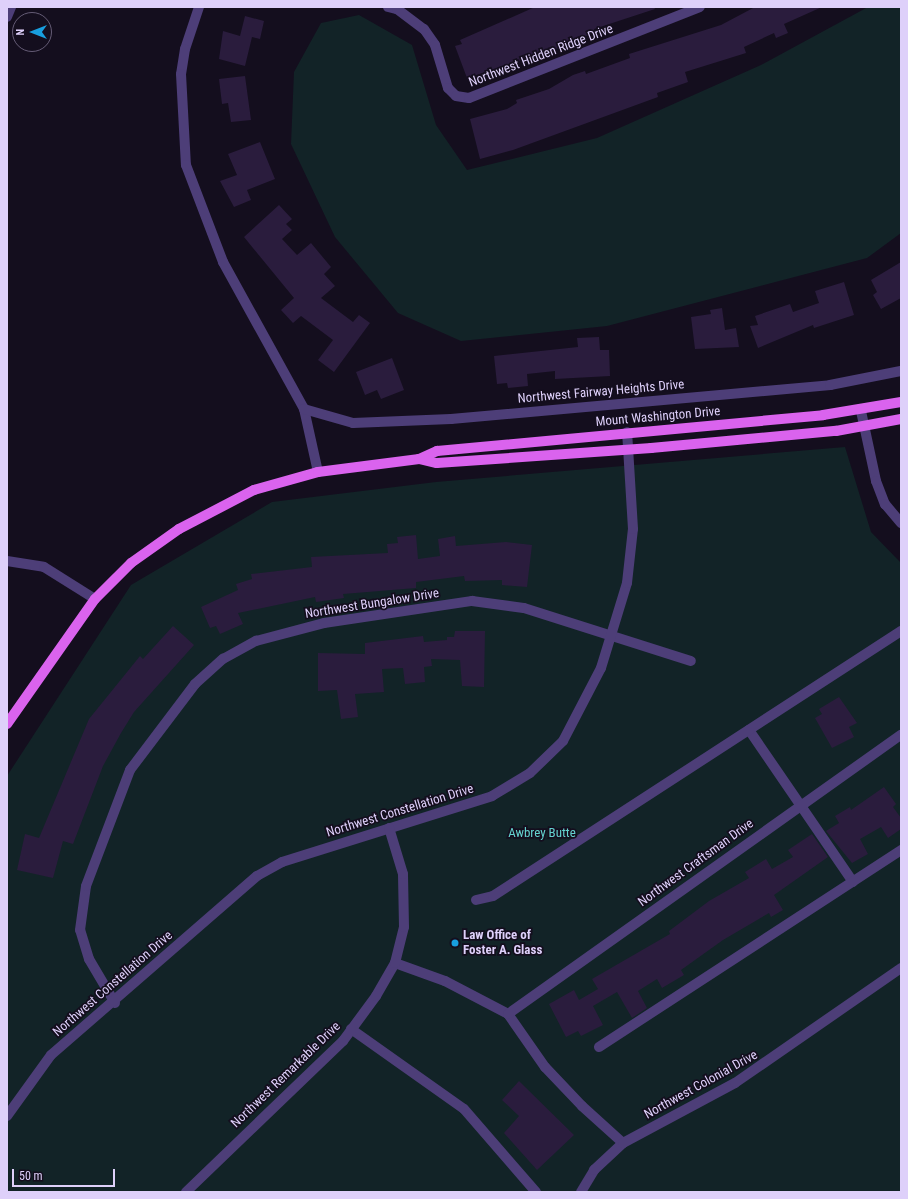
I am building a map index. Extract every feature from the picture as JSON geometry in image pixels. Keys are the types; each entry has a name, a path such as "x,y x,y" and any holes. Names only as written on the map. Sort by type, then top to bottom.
{"main road":[{"name":"Mount Washington Drive","path":"7,724 95,599 131,563 179,529 254,490 318,472 419,459 437,451 861,411 901,402"},
{"name":"Mount Washington Drive","path":"419,459 437,463 628,450 864,426 901,419"}],"street":[{"path":"7,17 11,7"},
{"path":"199,7 187,42 181,74 186,165 222,262 304,409 318,472"},
{"name":"Northwest Hidden Ridge Drive","path":"388,7 397,9 424,29 435,45 448,88 456,96 469,98 700,7"},
{"name":"Northwest Fairway Heights Drive","path":"304,409 353,423 451,419 830,385 901,371"},
{"path":"861,411 876,481 885,504 901,523"},
{"name":"Northwest Constellation Drive","path":"7,1115 51,1055 115,1003 257,876 282,862 492,796 530,773 564,741 601,668 632,550 628,432"},
{"path":"7,561 44,567 95,599"},
{"name":"Northwest Bungalow Drive","path":"115,1003 89,958 80,930 86,886 130,770 195,684 223,658 256,641 324,623 472,601 524,608 691,661"},
{"path":"476,900 493,896 901,631"},
{"path":"749,730 853,882"},
{"name":"Northwest Craftsman Drive","path":"508,1014 800,805 901,735"},
{"name":"Northwest Remarkable Drive","path":"186,1192 352,1029 395,963 404,927 403,874 389,828"},
{"path":"600,1048 901,850"},
{"path":"395,963 445,980 508,1014 545,1067 582,1106 623,1143"},
{"name":"Northwest Colonial Drive","path":"581,1192 594,1170 623,1143 735,1083 901,968"},
{"path":"352,1029 464,1109 536,1192"}],"green space":[{"path":"868,7 901,7 901,233 867,258 607,326 461,341 398,313 335,237 291,144 294,72 321,23 359,15 412,45 436,125 467,170 597,138 761,65"},
{"name":"Awbrey Butte","path":"845,447 871,532 901,563 901,1192 7,1192 7,776 131,585 272,502 436,482"}],"building":[{"path":"535,7 654,7 655,9 594,29 595,32 565,46 467,78 455,46 462,44 460,40"},
{"path":"755,7 822,7 784,24 788,33 776,38 774,33 744,47 746,53 685,72 688,82 657,93 658,97 513,150 480,159 470,119 507,109 517,103 516,100 549,89 573,75 585,71 586,74 630,58 629,54 721,25"},
{"path":"245,16 264,21 260,39 252,37 245,66 219,59 223,31 240,36"},
{"path":"245,76 251,120 231,122 228,103 222,104 219,79"},
{"path":"260,142 275,179 247,190 251,200 234,207 220,181 237,175 228,154"},
{"path":"279,205 292,219 286,224 292,230 282,239 297,255 311,243 331,267 324,274 335,286 321,298 353,322 359,315 370,323 334,372 318,360 333,340 301,316 293,323 281,310 294,298 244,237"},
{"path":"901,262 901,298 881,309 873,295 877,292 871,280"},
{"path":"844,282 854,315 814,328 813,325 758,348 750,326 758,325 755,316 790,304 793,312 819,303 815,291"},
{"path":"722,308 725,330 736,328 739,347 695,349 691,317 711,314 710,310"},
{"path":"599,337 600,350 609,350 610,376 555,379 555,371 527,374 528,386 508,388 507,383 497,384 494,356 578,347 577,338"},
{"path":"392,358 404,390 381,399 377,390 365,395 356,372"},
{"path":"416,535 418,559 440,556 438,539 455,536 456,546 506,542 532,545 527,587 502,585 502,580 465,581 464,576 416,582 416,588 343,594 344,598 316,602 315,597 238,613 243,624 220,634 216,626 210,628 201,607 238,590 236,584 252,579 251,574 312,567 311,557 388,553 387,544 398,543 397,537"},
{"path":"173,626 194,645 134,712 121,733 103,766 73,844 63,841 53,878 17,870 25,834 39,838 89,719 140,656 143,659"},
{"path":"455,631 485,631 484,687 462,686 460,660 431,659 432,666 424,667 425,682 405,684 403,668 382,669 384,692 355,694 358,717 341,719 337,690 318,691 318,653 365,654 365,643 423,636 424,642 447,640 447,637 454,637"},
{"path":"839,697 857,723 849,727 854,737 832,748 815,718 822,714 819,709"},
{"path":"884,787 896,804 893,807 901,818 901,829 888,838 881,827 860,839 868,854 852,863 826,831 839,823 835,816 850,807 851,810"},
{"path":"812,834 828,857 774,895 783,910 771,917 769,913 723,940 681,970 684,975 662,988 657,979 638,991 647,1008 632,1018 617,992 593,1006 603,1025 581,1036 578,1031 566,1037 549,1004 574,990 579,1000 598,989 592,979 670,934 669,931 709,901 749,878 745,872 766,859 772,869 793,857 788,850"},
{"path":"519,1081 574,1135 537,1170 504,1133 519,1116 502,1100"}],"place":[{"name":"Law Office of Foster A. Glass","path":"455,943"}]}
